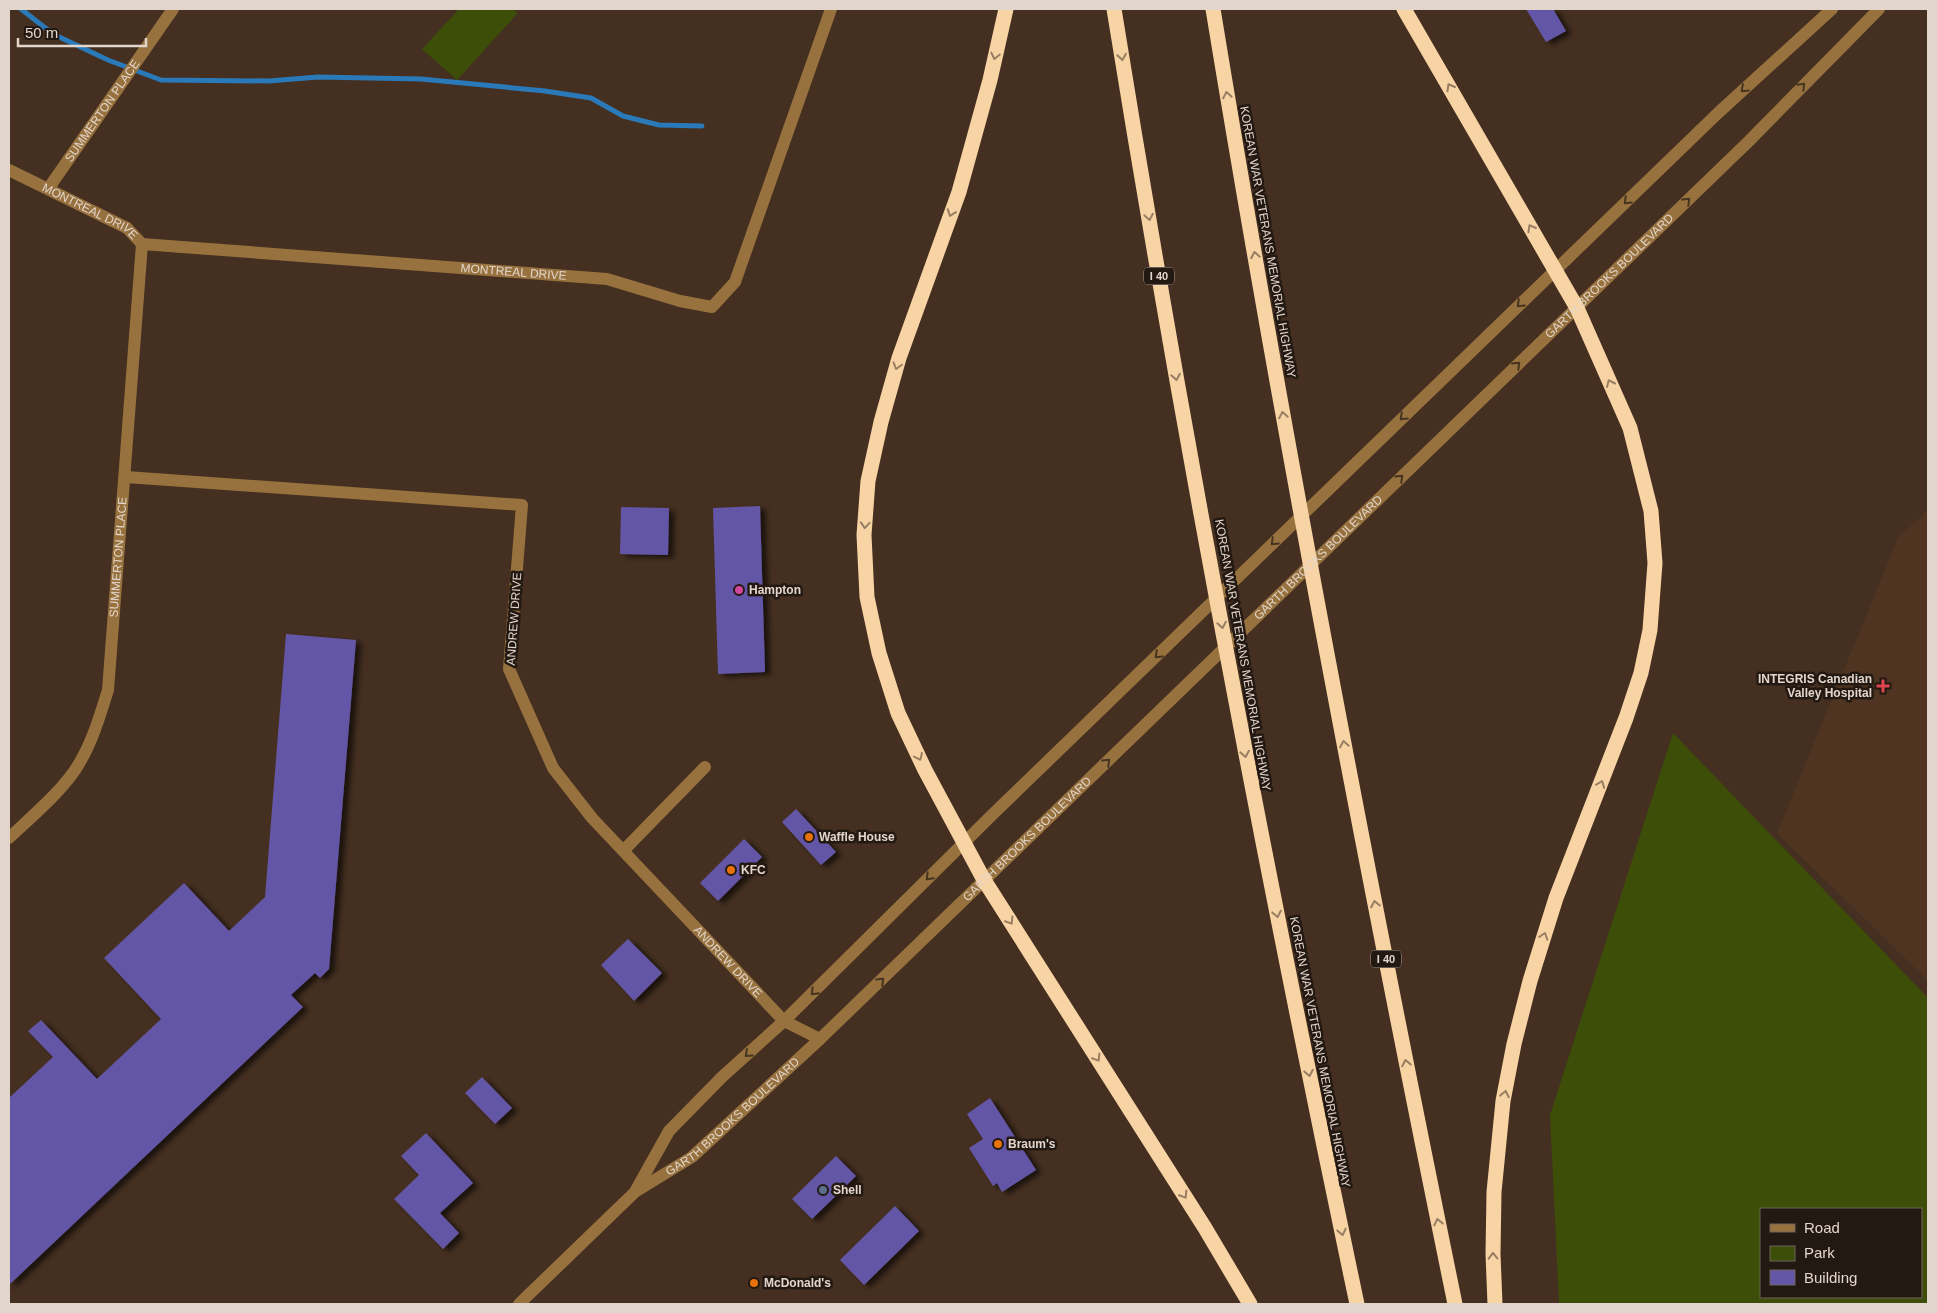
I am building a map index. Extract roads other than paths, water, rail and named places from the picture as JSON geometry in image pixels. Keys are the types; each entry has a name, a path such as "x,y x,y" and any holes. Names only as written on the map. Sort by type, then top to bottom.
{"highway":[{"path":"1006,9 990,80 959,192 899,358 881,422 868,481 864,535 867,597 878,653 898,713 925,770 984,880 1205,1228 1250,1304"},
{"name":"KOREAN WAR VETERANS MEMORIAL HIGHWAY","path":"1114,9 1179,394 1253,797 1357,1304"},
{"name":"KOREAN WAR VETERANS MEMORIAL HIGHWAY","path":"1213,9 1292,463 1353,794 1455,1304"},
{"path":"1404,9 1577,308 1630,428 1642,469 1651,511 1655,563 1654,599 1641,673 1626,718 1556,898 1530,981 1514,1044 1503,1101 1494,1192 1493,1254 1496,1304"}],"street":[{"name":"SUMMERTON PLACE","path":"48,189 173,9"},
{"name":"MONTREAL DRIVE","path":"9,170 127,228 142,244 607,278 680,301 712,307 735,282 831,9"},
{"name":"GARTH BROOKS BOULEVARD","path":"635,1192 669,1131 722,1078 784,1021 964,843 1718,113 1832,9"},
{"name":"GARTH BROOKS BOULEVARD","path":"519,1304 635,1192 692,1157 820,1039 1749,141 1879,9"},
{"name":"SUMMERTON PLACE","path":"9,838 56,794 80,764 96,729 108,690 126,477 142,244"},
{"name":"ANDREW DRIVE","path":"126,477 522,505 509,669 553,768 592,818 784,1021 820,1039"},
{"path":"624,850 705,767"}],"waterway":[{"path":"21,9 53,34 108,60 161,80 269,81 318,77 421,79 545,91 591,98 623,116 659,125 702,126"}],"place":[{"name":"Hampton","path":"739,590"},
{"name":"INTEGRIS Canadian Valley Hospital","path":"1883,686"},
{"name":"Waffle House","path":"809,837"},
{"name":"KFC","path":"731,870"},
{"name":"Braum's","path":"998,1144"},
{"name":"Shell","path":"823,1190"},
{"name":"McDonald's","path":"754,1283"}]}
